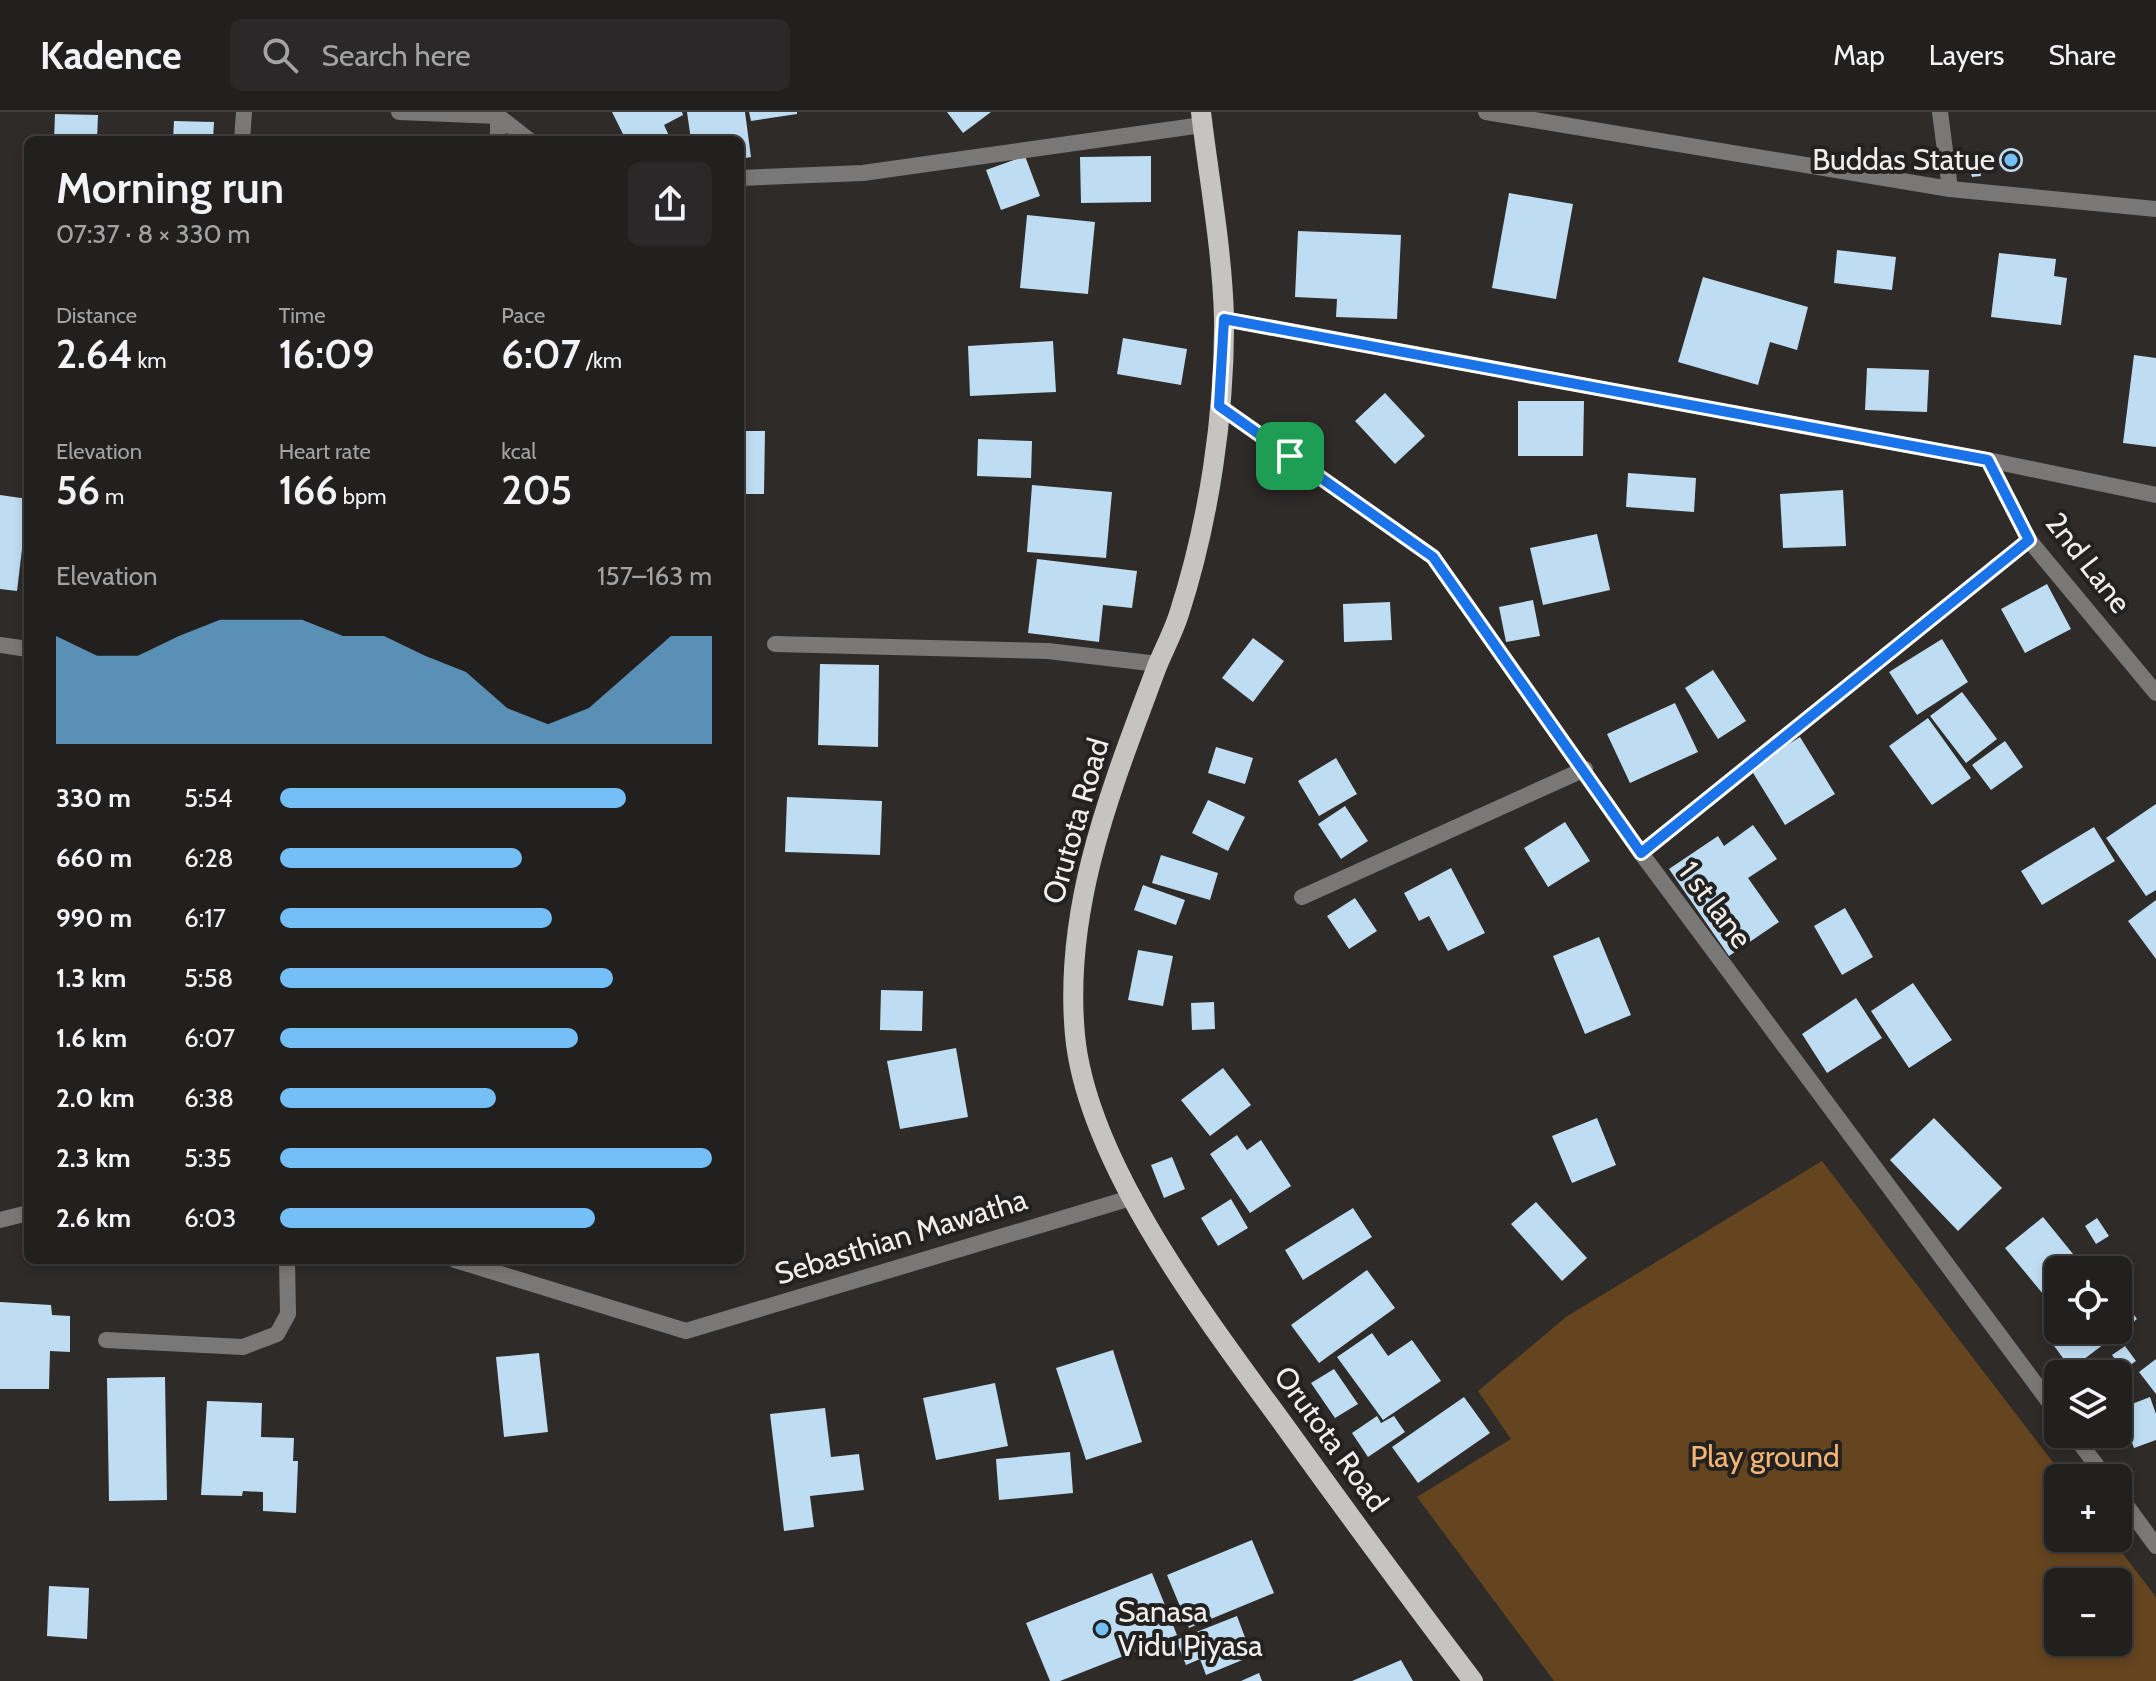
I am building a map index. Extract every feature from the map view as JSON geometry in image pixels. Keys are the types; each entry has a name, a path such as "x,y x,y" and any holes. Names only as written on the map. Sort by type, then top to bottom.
{"main road":[{"name":"Orutota Road","path":"1201,118 1224,319 1219,406 1195,552 1179,616 1158,664 1098,829 1079,906 1073,968 1075,1038 1094,1116 1155,1239 1224,1343 1473,1681"}],"street":[{"path":"242,136 244,112"},
{"path":"399,112 498,116 524,136"},
{"path":"1486,112 1950,189 2156,209"},
{"path":"1940,112 1950,189"},
{"path":"498,116 498,136"},
{"path":"744,178 863,173 1201,118"},
{"path":"1224,319 1988,460 2156,495"},
{"name":"1 st lane","path":"1219,406 1433,557 1585,769 1641,853 2044,1395"},
{"name":"2nd Lane","path":"1988,460 2029,540 2156,693"},
{"path":"1641,853 2029,540"},
{"path":"775,644 1048,651 1158,664"},
{"path":"0,645 24,648"},
{"path":"1302,897 1585,769"},
{"name":"Sebasthian Mawatha","path":"468,1264 686,1331 1134,1197"},
{"path":"0,1220 24,1214"},
{"path":"106,1340 243,1347 277,1334 288,1314 287,1264"},
{"path":"2132,1513 2156,1546"}],"green space":[{"name":"Play ground","path":"1822,1161 2054,1464 2044,1464 2044,1552 2122,1552 2156,1597 2156,1681 1554,1681 1417,1497 1511,1439 1478,1391 1566,1317"}],"building":[{"path":"612,112 682,112 683,115 664,125 669,136 624,136"},
{"path":"687,112 745,112 751,157 744,158 744,136 690,136"},
{"path":"749,112 797,112 797,114 751,121"},
{"path":"947,112 991,112 963,133"},
{"path":"55,114 98,115 97,136 54,136"},
{"path":"174,121 214,122 213,136 173,136"},
{"name":"Buddas Statue","path":"2011,148 2020,151 2023,160 2020,169 2011,172 2002,169 1999,160 2002,151"},
{"path":"1025,156 1040,196 1001,210 986,170"},
{"path":"1151,156 1151,202 1081,203 1080,157"},
{"path":"1980,168 1981,176 1972,177 1970,170"},
{"path":"1509,193 1573,204 1556,299 1492,288"},
{"path":"1027,215 1095,222 1088,294 1020,288"},
{"path":"1298,231 1401,235 1397,319 1336,317 1337,299 1295,297"},
{"path":"1837,250 1896,257 1892,290 1834,283"},
{"path":"1999,253 2056,259 2054,276 2067,278 2061,325 1991,317"},
{"path":"1703,277 1808,307 1797,350 1770,342 1758,385 1678,362"},
{"path":"1123,338 1187,349 1181,385 1117,374"},
{"path":"1053,341 1056,392 970,396 968,346"},
{"path":"2134,355 2156,358 2156,447 2123,443"},
{"path":"1867,368 1929,370 1927,412 1865,410"},
{"path":"1385,393 1425,436 1395,464 1355,421"},
{"path":"1518,401 1584,401 1583,456 1518,456"},
{"path":"744,431 765,431 764,494 744,494"},
{"path":"978,439 1032,441 1031,478 977,476"},
{"path":"1628,473 1696,478 1694,512 1626,507"},
{"path":"1032,485 1112,492 1106,558 1027,552"},
{"path":"1843,490 1846,546 1783,548 1780,494"},
{"path":"0,495 24,498 24,532 17,591 0,589"},
{"path":"1597,534 1610,590 1543,605 1530,548"},
{"path":"1037,559 1137,571 1132,608 1103,605 1099,642 1028,633"},
{"path":"2047,584 2071,629 2025,653 2001,609"},
{"path":"1533,600 1540,636 1506,642 1499,607"},
{"path":"1390,602 1392,640 1344,642 1343,604"},
{"path":"1253,638 1284,661 1253,702 1222,678"},
{"path":"1942,639 1968,682 1917,715 1889,672"},
{"path":"820,664 879,665 878,747 818,745"},
{"path":"1713,670 1746,721 1718,739 1685,688"},
{"path":"1962,692 1997,739 1966,763 1930,716"},
{"path":"1675,703 1698,752 1630,783 1607,734"},
{"path":"1928,718 1971,778 1932,805 1889,746"},
{"path":"1800,737 1835,794 1785,825 1750,768"},
{"path":"2005,741 2023,767 1991,790 1972,765"},
{"path":"1216,747 1253,758 1245,784 1208,773"},
{"path":"1336,758 1357,794 1319,816 1298,781"},
{"path":"787,797 882,801 880,855 785,852"},
{"path":"1208,800 1245,817 1228,851 1192,833"},
{"path":"2156,804 2156,890 2146,896 2106,838"},
{"path":"1345,806 1368,841 1341,859 1318,824"},
{"path":"1565,822 1590,861 1548,887 1524,848"},
{"path":"1753,825 1777,859 1748,878 1779,922 1729,956 1669,869 1718,836 1724,846"},
{"path":"2094,827 2115,861 2042,905 2021,871"},
{"path":"1161,855 1218,873 1210,900 1152,883"},
{"path":"1451,868 1485,933 1448,951 1429,916 1419,921 1404,893"},
{"path":"1143,885 1185,900 1176,925 1134,910"},
{"path":"1355,898 1377,931 1349,949 1327,916"},
{"path":"2156,900 2156,959 2128,921"},
{"path":"1845,908 1873,957 1842,975 1814,926"},
{"path":"1599,937 1631,1015 1585,1034 1553,956"},
{"path":"1138,950 1173,956 1163,1006 1128,1000"},
{"path":"1913,983 1952,1040 1909,1068 1871,1011"},
{"path":"881,990 923,991 922,1031 880,1030"},
{"path":"1856,998 1882,1038 1827,1073 1802,1034"},
{"path":"1214,1002 1215,1029 1192,1030 1191,1003"},
{"path":"956,1048 968,1117 900,1129 887,1061"},
{"path":"1223,1068 1251,1105 1210,1136 1181,1100"},
{"path":"1597,1118 1616,1165 1572,1183 1552,1136"},
{"path":"1934,1118 2002,1188 1958,1231 1890,1160"},
{"path":"1237,1135 1247,1150 1261,1140 1291,1186 1250,1213 1210,1154"},
{"path":"1172,1157 1185,1189 1164,1198 1151,1165"},
{"path":"1231,1199 1248,1228 1218,1246 1201,1218"},
{"path":"1536,1202 1587,1258 1562,1281 1511,1224"},
{"path":"1353,1208 1372,1237 1303,1280 1285,1250"},
{"path":"2043,1217 2075,1256 2044,1256 2044,1295 2005,1248"},
{"path":"2097,1218 2109,1236 2096,1244 2085,1226"},
{"path":"1367,1270 1395,1308 1319,1363 1291,1325"},
{"path":"0,1302 51,1305 52,1315 70,1316 70,1352 50,1351 49,1389 0,1389"},
{"path":"1372,1333 1388,1356 1412,1340 1441,1381 1383,1420 1337,1357"},
{"path":"2053,1344 2104,1344 2083,1360 2064,1360"},
{"path":"2125,1346 2136,1361 2132,1364 2132,1360 2116,1360 2112,1355"},
{"path":"1113,1350 1142,1442 1086,1460 1056,1368"},
{"path":"539,1353 548,1432 504,1437 496,1357"},
{"path":"2156,1359 2156,1394 2139,1372"},
{"path":"1334,1369 1358,1404 1335,1418 1311,1383"},
{"path":"165,1377 167,1500 109,1501 107,1378"},
{"path":"995,1383 1008,1446 936,1460 923,1398"},
{"path":"1464,1397 1490,1433 1418,1483 1392,1447"},
{"path":"2150,1397 2156,1414 2156,1440 2134,1448 2132,1443 2132,1404"},
{"path":"207,1401 262,1403 261,1437 294,1438 293,1461 298,1461 296,1513 263,1511 263,1492 243,1491 242,1496 201,1495"},
{"path":"825,1408 831,1457 859,1454 864,1490 810,1496 814,1527 784,1531 770,1414"},
{"path":"1377,1416 1381,1423 1394,1416 1405,1432 1368,1457 1352,1433"},
{"path":"1070,1452 1073,1493 999,1500 996,1459"},
{"path":"1252,1540 1274,1593 1189,1628 1167,1575"},
{"name":"Sanasa Vidu Piyasa","path":"1152,1573 1177,1635 1060,1681 1050,1681 1026,1623"},
{"path":"49,1586 89,1588 87,1639 47,1636"},
{"path":"1237,1616 1252,1656 1206,1675 1200,1659 1186,1665 1176,1640"},
{"path":"1401,1660 1413,1681 1352,1681"},
{"path":"1259,1673 1262,1681 1241,1681"}],"place":[{"name":"Buddas Statue","path":"2011,160"},
{"name":"Sanasa Vidu Piyasa","path":"1102,1629"}],"route":[{"path":"1224,319 1988,460 2029,540 1641,853 1585,769 1433,557 1290,456 1219,406 1224,319"}]}
